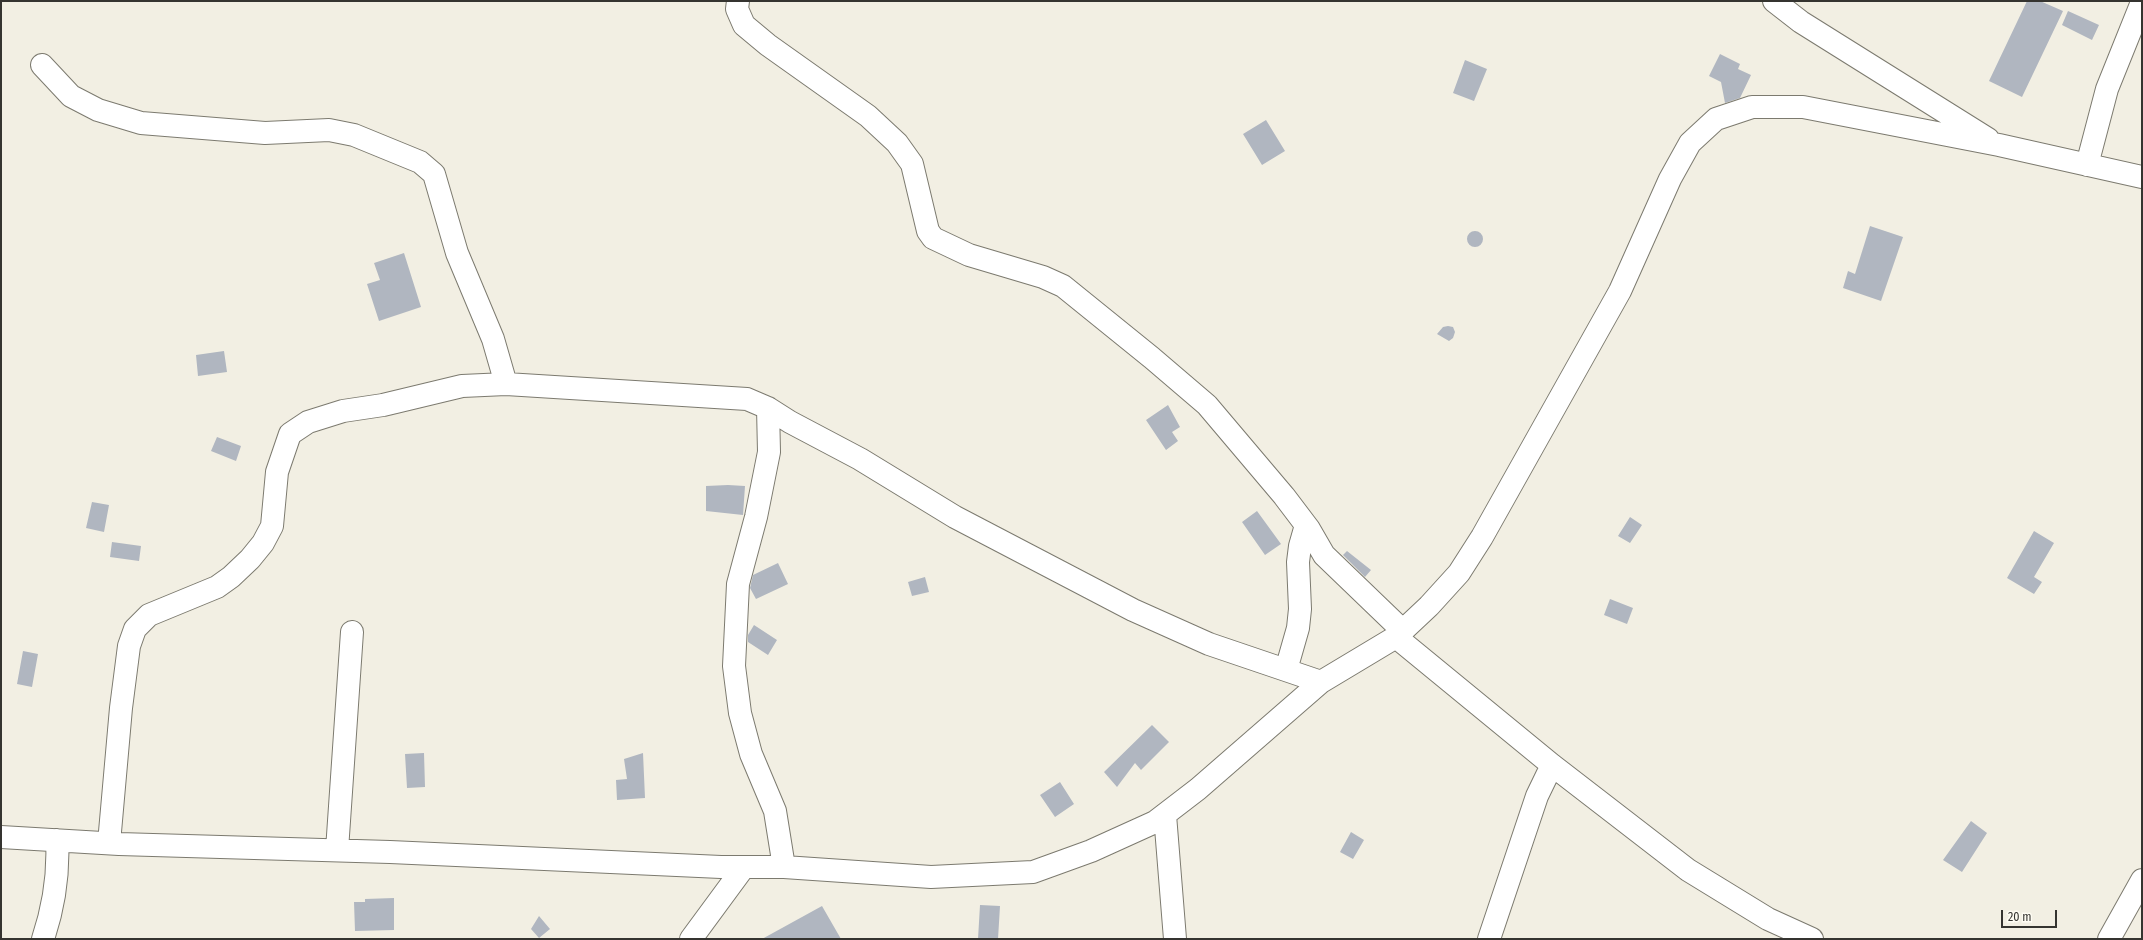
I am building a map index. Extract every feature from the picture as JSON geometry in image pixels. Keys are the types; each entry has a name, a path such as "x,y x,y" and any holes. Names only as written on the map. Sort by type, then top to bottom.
{"street":[{"path":"738,1 738,9 744,25 768,45 868,116 897,143 912,164 928,231 933,238 969,255 1043,277 1063,286 1087,304 1206,405 1284,496 1306,525 1324,555 1399,634 1552,765 1688,870 1768,919 1812,939"},
{"path":"1774,1 1801,22 1999,145"},
{"path":"2087,165 2107,89 2142,2"},
{"path":"42,65 70,96 98,110 141,123 266,133 329,130 354,135 420,162 434,174 457,253 493,339 506,384"},
{"path":"1,837 109,843 337,850 744,867 784,867 931,877 1033,872 1091,851 1155,822 1165,815 1198,789 1321,682 1399,634 1429,606 1459,573 1482,537 1620,291 1673,173 1690,143 1716,119 1752,107 1802,107 1999,145 2142,177"},
{"path":"109,843 121,708 130,646 135,629 149,615 217,587 231,577 250,559 263,543 272,526 277,472 290,434 308,422 343,411 383,405 462,386 506,384 746,399 768,408 790,422 860,459 955,517 1126,606 1209,644 1321,682"},
{"path":"768,408 769,452 756,517 738,584 734,666 740,713 751,754 775,811 784,867"},
{"path":"1286,670 1298,628 1300,609 1298,562 1300,546 1306,525"},
{"path":"337,850 352,632"},
{"path":"1489,939 1537,796 1552,765"},
{"path":"1165,815 1176,939"},
{"path":"43,939 52,910 58,867 57,840"},
{"path":"691,939 744,867"},
{"path":"2109,939 2142,880"}],"building":[{"path":"2027,1 2040,1 2063,11 2022,97 1989,81"},
{"path":"2068,11 2099,25 2092,40 2062,25"},
{"path":"1720,54 1740,64 1738,69 1751,75 1740,98 1725,103 1721,82 1709,76"},
{"path":"1465,60 1487,69 1474,101 1453,93"},
{"path":"1266,120 1285,151 1262,165 1243,134"},
{"path":"1870,226 1903,237 1881,301 1843,288 1848,271 1855,274"},
{"path":"1472,231 1478,231 1483,236 1481,245 1478,247 1472,247 1467,242 1467,236"},
{"path":"404,253 421,307 379,321 367,284 380,280 374,263"},
{"path":"1443,327 1453,327 1455,332 1453,338 1449,341 1437,334"},
{"path":"224,351 227,372 198,376 196,355"},
{"path":"1168,405 1180,427 1172,432 1178,441 1166,450 1146,420"},
{"path":"217,437 241,446 236,461 211,451"},
{"path":"706,486 745,486 743,515 706,511"},
{"path":"92,502 109,505 104,532 86,528"},
{"path":"1257,511 1281,544 1265,555 1242,522"},
{"path":"1630,517 1642,525 1630,543 1618,536"},
{"path":"2034,531 2054,543 2034,577 2042,582 2034,594 2007,578"},
{"path":"112,542 141,546 139,561 110,557"},
{"path":"1347,551 1371,570 1365,577 1343,555"},
{"path":"778,563 788,584 756,599 750,588 753,575"},
{"path":"925,577 929,592 912,596 908,582"},
{"path":"1610,599 1633,608 1627,624 1604,615"},
{"path":"754,625 777,640 768,655 748,642 748,635"},
{"path":"23,651 38,654 32,687 17,684"},
{"path":"1152,725 1169,742 1141,770 1135,763 1117,787 1104,772"},
{"path":"424,753 425,787 407,788 405,754"},
{"path":"643,753 645,798 617,800 616,780 627,779 624,759"},
{"path":"1060,782 1074,804 1055,817 1040,795"},
{"path":"1971,821 1987,833 1962,872 1943,860"},
{"path":"1351,832 1364,840 1353,859 1340,852"},
{"path":"394,898 394,930 355,931 354,902 365,902 365,899"},
{"path":"980,905 1000,906 998,939 978,939"},
{"path":"822,906 841,939 762,939"},
{"path":"539,916 550,929 539,938 531,929"}]}
